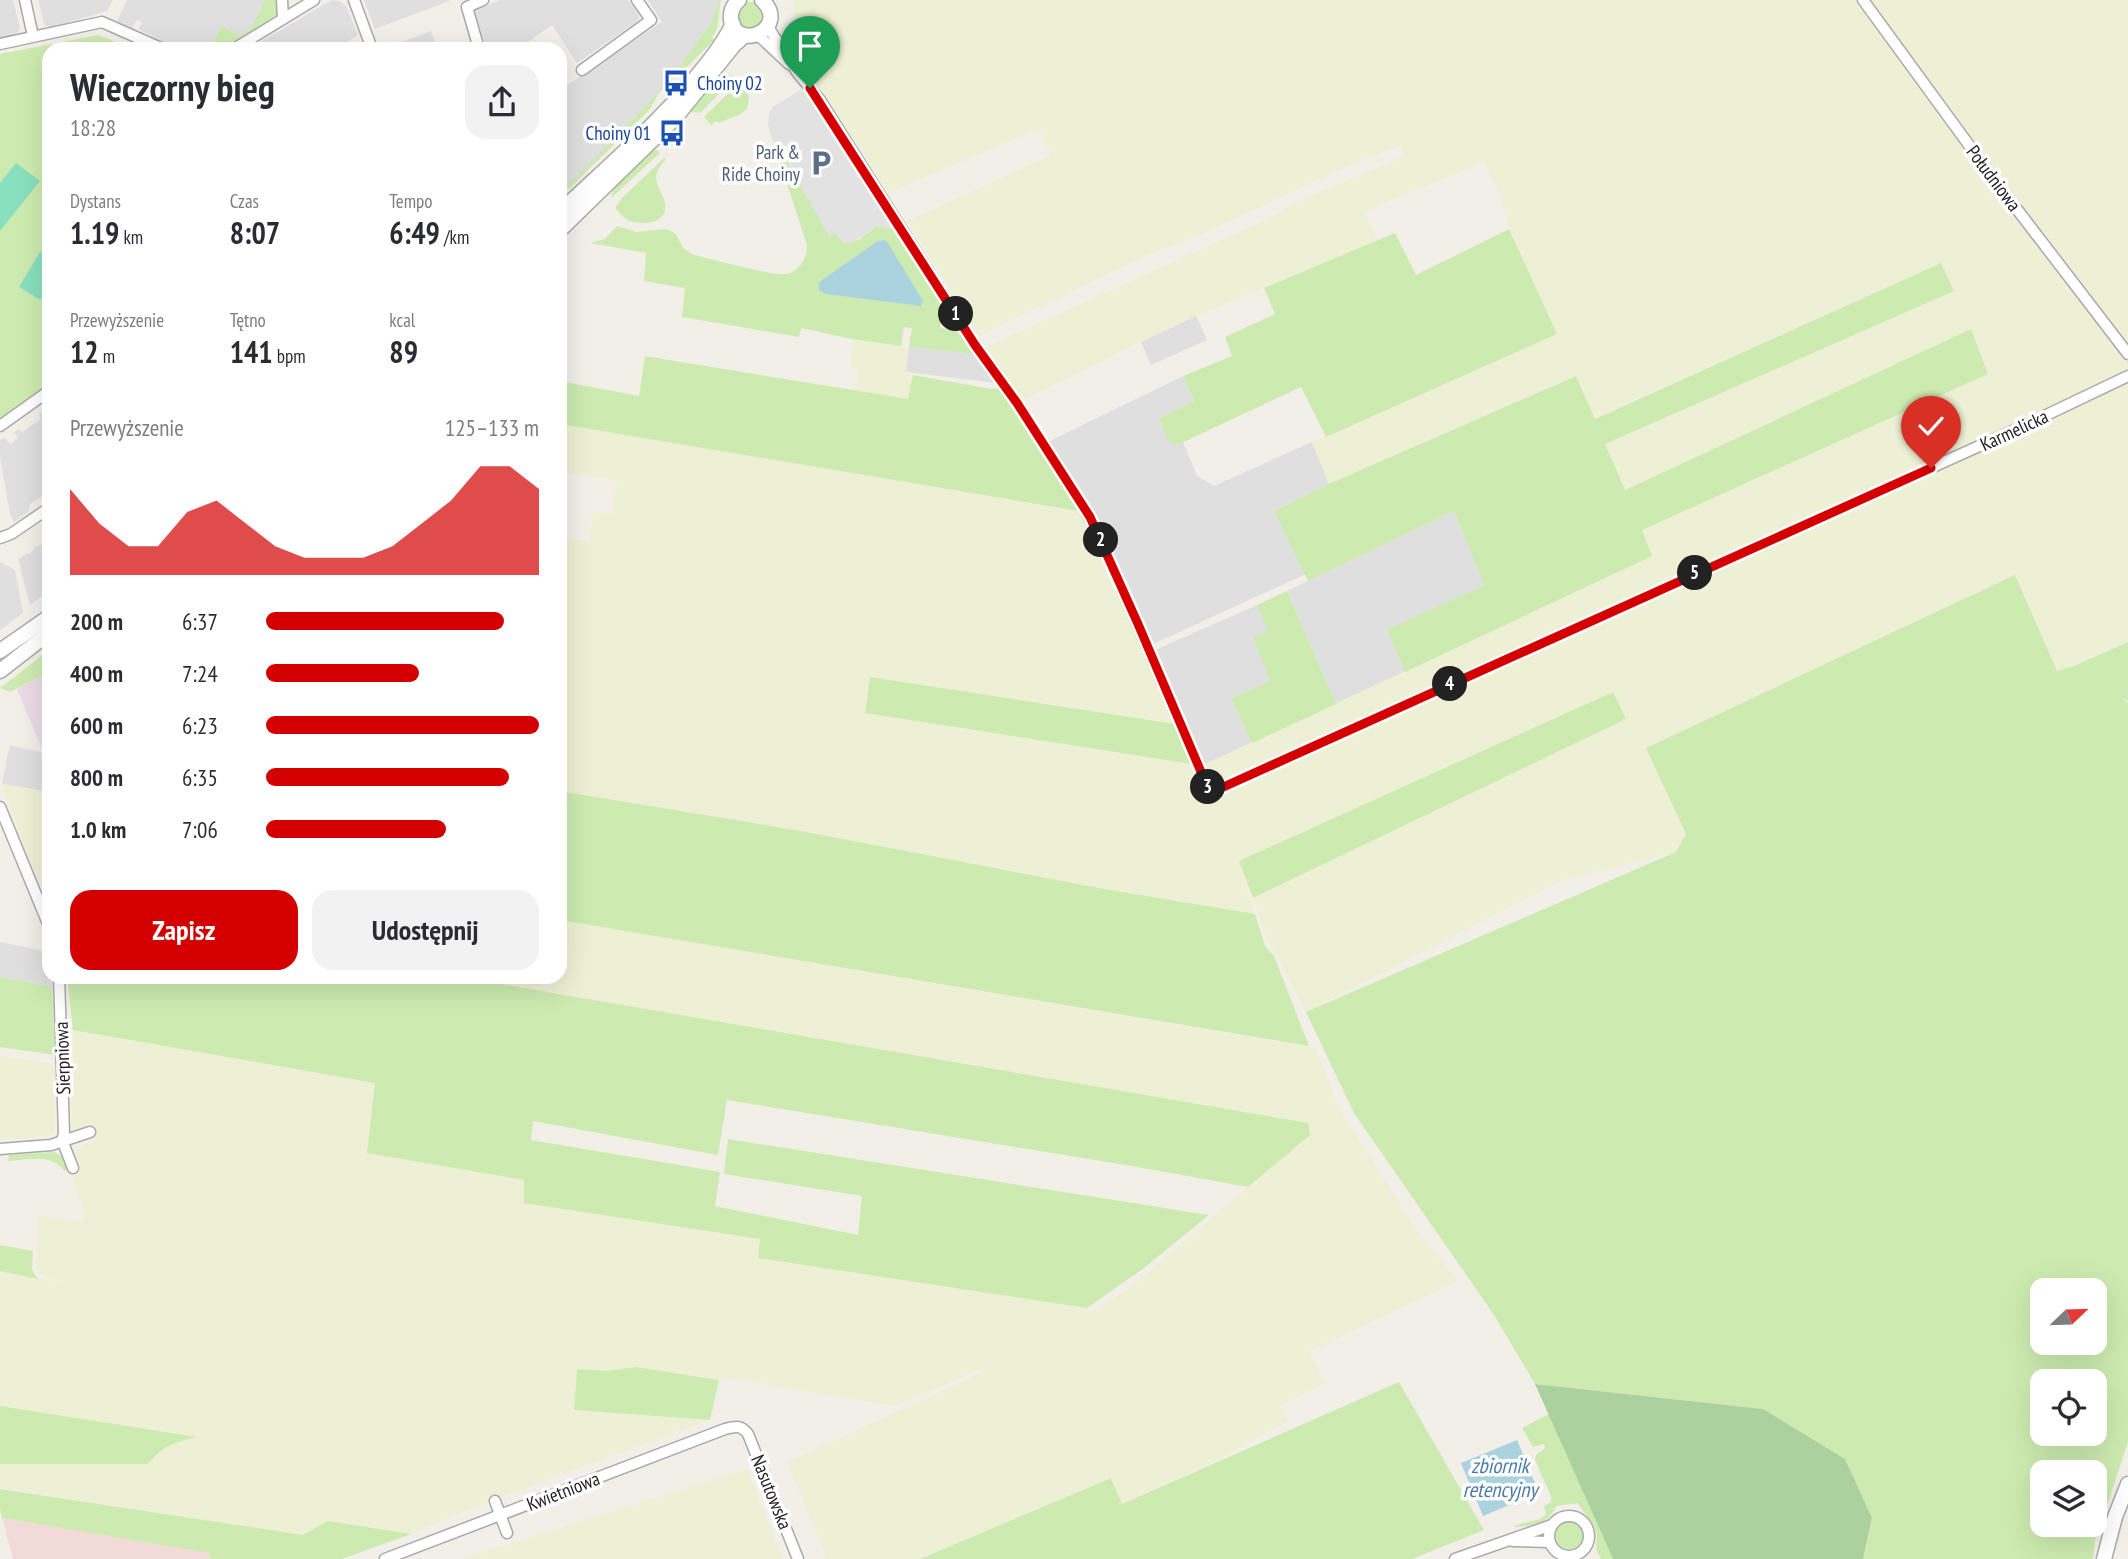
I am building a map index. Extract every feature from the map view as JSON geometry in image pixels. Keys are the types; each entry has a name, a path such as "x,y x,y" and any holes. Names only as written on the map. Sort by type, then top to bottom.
{"street":[{"path":"25,0 33,36"},
{"path":"282,0 283,18"},
{"path":"354,0 370,42"},
{"path":"477,42 467,7 483,0"},
{"path":"582,69 651,20 637,0"},
{"path":"739,0 732,10 733,24 737,30 757,32"},
{"name":"Południowa","path":"1863,0 1993,178 2128,354"},
{"path":"567,223 674,118 734,45 757,32 771,14 765,1"},
{"path":"245,42 305,2"},
{"path":"0,44 102,22 147,42"},
{"path":"567,203 672,106 714,55 733,24"},
{"name":"Karmelicka","path":"757,32 797,72 820,100 975,345 1017,403 1090,517 1210,793 2017,429 2128,376"},
{"path":"0,426 42,396"},
{"path":"0,538 11,534 42,513"},
{"path":"0,651 42,622"},
{"path":"0,671 42,638"},
{"path":"0,807 42,909"},
{"name":"Sierpniowa","path":"59,984 64,1134 62,1140"},
{"path":"0,1149 51,1145 90,1132"},
{"path":"62,1140 73,1168"},
{"name":"Kwietniowa","path":"385,1559 725,1429 741,1427"},
{"name":"Nasutowska","path":"741,1427 751,1440 799,1559"},
{"path":"2106,1558 2115,1517 2128,1483"},
{"path":"495,1501 508,1533"},
{"path":"1455,1559 1552,1525 1562,1517 1576,1517 1587,1526 1589,1539 1583,1551 1569,1556 1558,1553 1549,1542 1552,1525"},
{"path":"1506,1541 1549,1542"}],"shaded area":[{"path":"0,0 13,0 20,28 17,33 0,39"},
{"path":"38,0 113,0 107,11 52,27 44,23"},
{"path":"127,0 265,0 251,28 238,36 222,25 214,42 160,42 138,29 142,22 137,20 132,29 117,21"},
{"path":"332,0 346,6 358,35 347,42 260,42"},
{"path":"364,0 452,0 375,29"},
{"path":"500,0 628,0 639,16 638,21 577,63 567,48 567,42 563,42 552,25 528,42 485,42 474,11"},
{"path":"648,0 719,0 715,19 679,68 651,101 567,184 567,85 662,22"},
{"path":"431,31 435,42 402,42"},
{"name":"Park & Ride Choiny","path":"800,90 809,94 895,226 890,229 877,226 852,243 843,242 835,233 829,236 782,153 778,154 768,125 773,107"},
{"path":"1196,316 1207,340 1151,365 1141,342"},
{"path":"909,347 975,354 983,361 996,383 906,372"},
{"path":"1183,376 1194,401 1159,418 1175,446 1183,442 1197,476 1214,486 1312,442 1329,484 1274,511 1306,574 1153,644 1106,534 1077,483 1048,442"},
{"path":"42,412 42,496 29,505 29,511 14,522 10,514 0,456 0,440 5,438 10,444 18,438 14,432 19,429 22,432 41,419 39,414"},
{"path":"1454,511 1485,585 1387,630 1405,672 1336,704 1287,591"},
{"path":"39,544 42,544 42,596 30,605 18,559 29,554"},
{"path":"0,562 15,570 23,613 0,630"},
{"path":"1257,605 1269,631 1253,638 1271,681 1231,698 1252,743 1203,765 1155,650"},
{"path":"42,676 42,750 17,689"},
{"path":"10,745 42,753 42,791 2,784"},
{"path":"0,942 42,951 42,984 52,984 52,987 0,977"},
{"path":"2,1518 210,1553 211,1559 13,1559"}],"green space":[{"path":"265,0 277,0 277,15 235,42 214,42 222,25 238,36 251,28"},
{"path":"721,0 717,29 712,37 714,40 675,76 658,94 650,109 569,189 567,182 570,183 666,83 715,14"},
{"path":"793,0 2128,0 2128,641 2057,671 2015,575 1647,748 1686,834 1676,852 1561,881 1306,1012 1267,941 1253,898 1625,719 1239,861 1255,914 1104,889 801,831 567,792 567,538 589,541 593,511 612,514 617,481 567,472 567,425 1085,512 1175,724 871,677 865,713 1199,767 1652,556 1641,530 1988,374 1971,330 1624,490 1605,444 1953,291 1941,263 1594,418 1576,375 1329,484 1312,442 1557,334 1509,229 1499,192 1484,162 1364,212 1377,241 1179,323 1022,401 983,348 1272,217 1300,200 1404,156 1400,146 1337,171 1198,236 1148,255 979,336 907,221 1051,155 1038,129 889,193 796,56 799,49"},
{"path":"750,2 760,6 764,16 760,26 750,30 740,26 736,16 740,6"},
{"path":"98,35 116,42 62,42"},
{"path":"42,46 42,390 0,419 0,54"},
{"path":"728,75 736,77 700,113 689,111 713,83"},
{"path":"744,83 749,97 747,109 739,115 711,125 704,117 737,85"},
{"path":"771,110 774,111 782,153 829,235 835,233 843,242 858,240 877,226 890,229 895,226 956,321 942,319 940,328 960,328 975,354 909,347 912,328 904,327 901,346 801,328 799,337 682,317 685,288 644,281 646,253 590,243 605,239 617,226 637,232 666,229 676,234 683,248 694,255 779,274 795,270 804,260 807,245 768,125"},
{"path":"656,149 660,153 611,198 614,186 650,150 653,152"},
{"path":"664,158 666,159 659,167 656,180 665,203 663,215 650,223 628,220 615,208"},
{"path":"16,163 40,181 0,231 0,183"},
{"path":"1509,229 1557,334 1326,437 1301,387 1175,446 1167,439 1159,418 1194,401 1183,376 1232,356 1225,337 1275,314 1264,288 1395,233 1416,275"},
{"path":"40,252 42,297 40,300 19,287"},
{"path":"1941,263 1954,291 1605,444 1625,490 1971,329 1988,374 1642,530 1652,556 1405,672 1387,630 1484,585 1454,511 1308,581 1274,511 1329,484 1576,376 1595,419"},
{"path":"852,339 909,347 906,371 913,373 909,399 855,391 859,369 850,367"},
{"path":"645,356 908,399 913,375 991,389 1001,388 1085,512 567,425 567,382 639,396"},
{"path":"2015,575 2057,671 2128,642 2128,701 2121,698 2128,703 2128,1442 2107,1505 2107,1460 2030,1460 2030,1537 2096,1537 2093,1559 1863,1559 1872,1518 1763,1409 1535,1384 1494,1315 1354,1113 1306,1012 1676,852 1686,834 1646,748"},
{"path":"1287,591 1336,704 1252,743 1231,698 1270,681 1253,638 1268,631 1257,605"},
{"path":"42,655 42,676 10,692 0,688"},
{"path":"870,677 1175,724 1192,764 865,713"},
{"path":"1613,692 1626,719 1253,898 1239,861"},
{"path":"2,784 42,791 42,888"},
{"path":"567,792 801,831 1104,889 1255,914 1265,946 1274,956 1309,1046 567,921"},
{"path":"567,921 1316,1048 1341,1112 1418,1232 1458,1281 1309,1352 1325,1383 1280,1406 1288,1421 1216,1461 1121,1504 1110,1478 920,1559 827,1559 787,1462 983,1372 978,1370 896,1406 789,1389 740,1378 719,1380 636,1367 608,1371 577,1370 574,1410 710,1420 504,1496 411,1534 328,1521 303,1535 0,1488 0,1464 147,1464 170,1443 194,1437 0,1406 0,1271 68,1283 41,1275 36,1268 39,1215 83,1222 84,1214 71,1173 82,1168 76,1153 97,1138 91,1124 75,1130 71,1127 73,1030 375,1083 367,1153 524,1180 524,1198 760,1236 759,1258 1087,1308 1091,1312 1127,1290 1310,1134 1308,1123 501,984 567,984"},
{"path":"0,977 52,987 55,1055 0,1047"},
{"path":"68,984 501,984 1308,1123 1310,1135 1248,1187 727,1100 718,1155 533,1121 531,1140 720,1172 715,1206 858,1235 862,1196 724,1174 728,1139 1209,1215 1144,1268 1087,1308 758,1258 760,1239 524,1203 524,1180 367,1153 375,1083 73,1030"},
{"path":"0,1055 56,1065 54,1133 48,1136 0,1140"},
{"path":"55,1152 61,1156 67,1170 64,1171 59,1165 46,1160 8,1161 9,1155"},
{"path":"0,1245 33,1251 32,1270 38,1279 0,1271"},
{"path":"636,1367 719,1380 710,1420 574,1410 577,1369 608,1371"},
{"path":"1399,1382 1484,1530 1412,1559 920,1559 1111,1478 1122,1504"},
{"path":"1535,1384 1763,1409 1845,1459 1872,1518 1863,1559 1613,1559"},
{"path":"0,1406 197,1437 169,1446 148,1464 0,1464"},
{"path":"1549,1414 1613,1559 1601,1559 1596,1548 1595,1528 1578,1503 1556,1506 1549,1517 1539,1523 1514,1527 1541,1519 1546,1514 1544,1506 1551,1502 1551,1496 1535,1460 1536,1455 1545,1448 1544,1444 1533,1447 1522,1428"},
{"path":"747,1469 783,1559 461,1559"},
{"path":"0,1489 303,1535 328,1521 411,1534 342,1559 211,1559 209,1553 2,1518"},
{"path":"1569,1521 1579,1525 1583,1535 1579,1545 1569,1549 1559,1545 1555,1535 1559,1525"}],"water":[{"path":"884,240 923,301 921,306 826,294 819,290 822,280 878,241"},
{"name":"zbiornik retencyjny","path":"1517,1440 1539,1493 1483,1516 1461,1463"}],"place":[{"name":"Choiny 02","path":"676,83"},
{"name":"Choiny 01","path":"672,133"},
{"name":"Park & Ride Choiny","path":"821,163"}],"route":[{"path":"810,88 975,345 1017,403 1090,517 1210,793 1931,468"}]}
